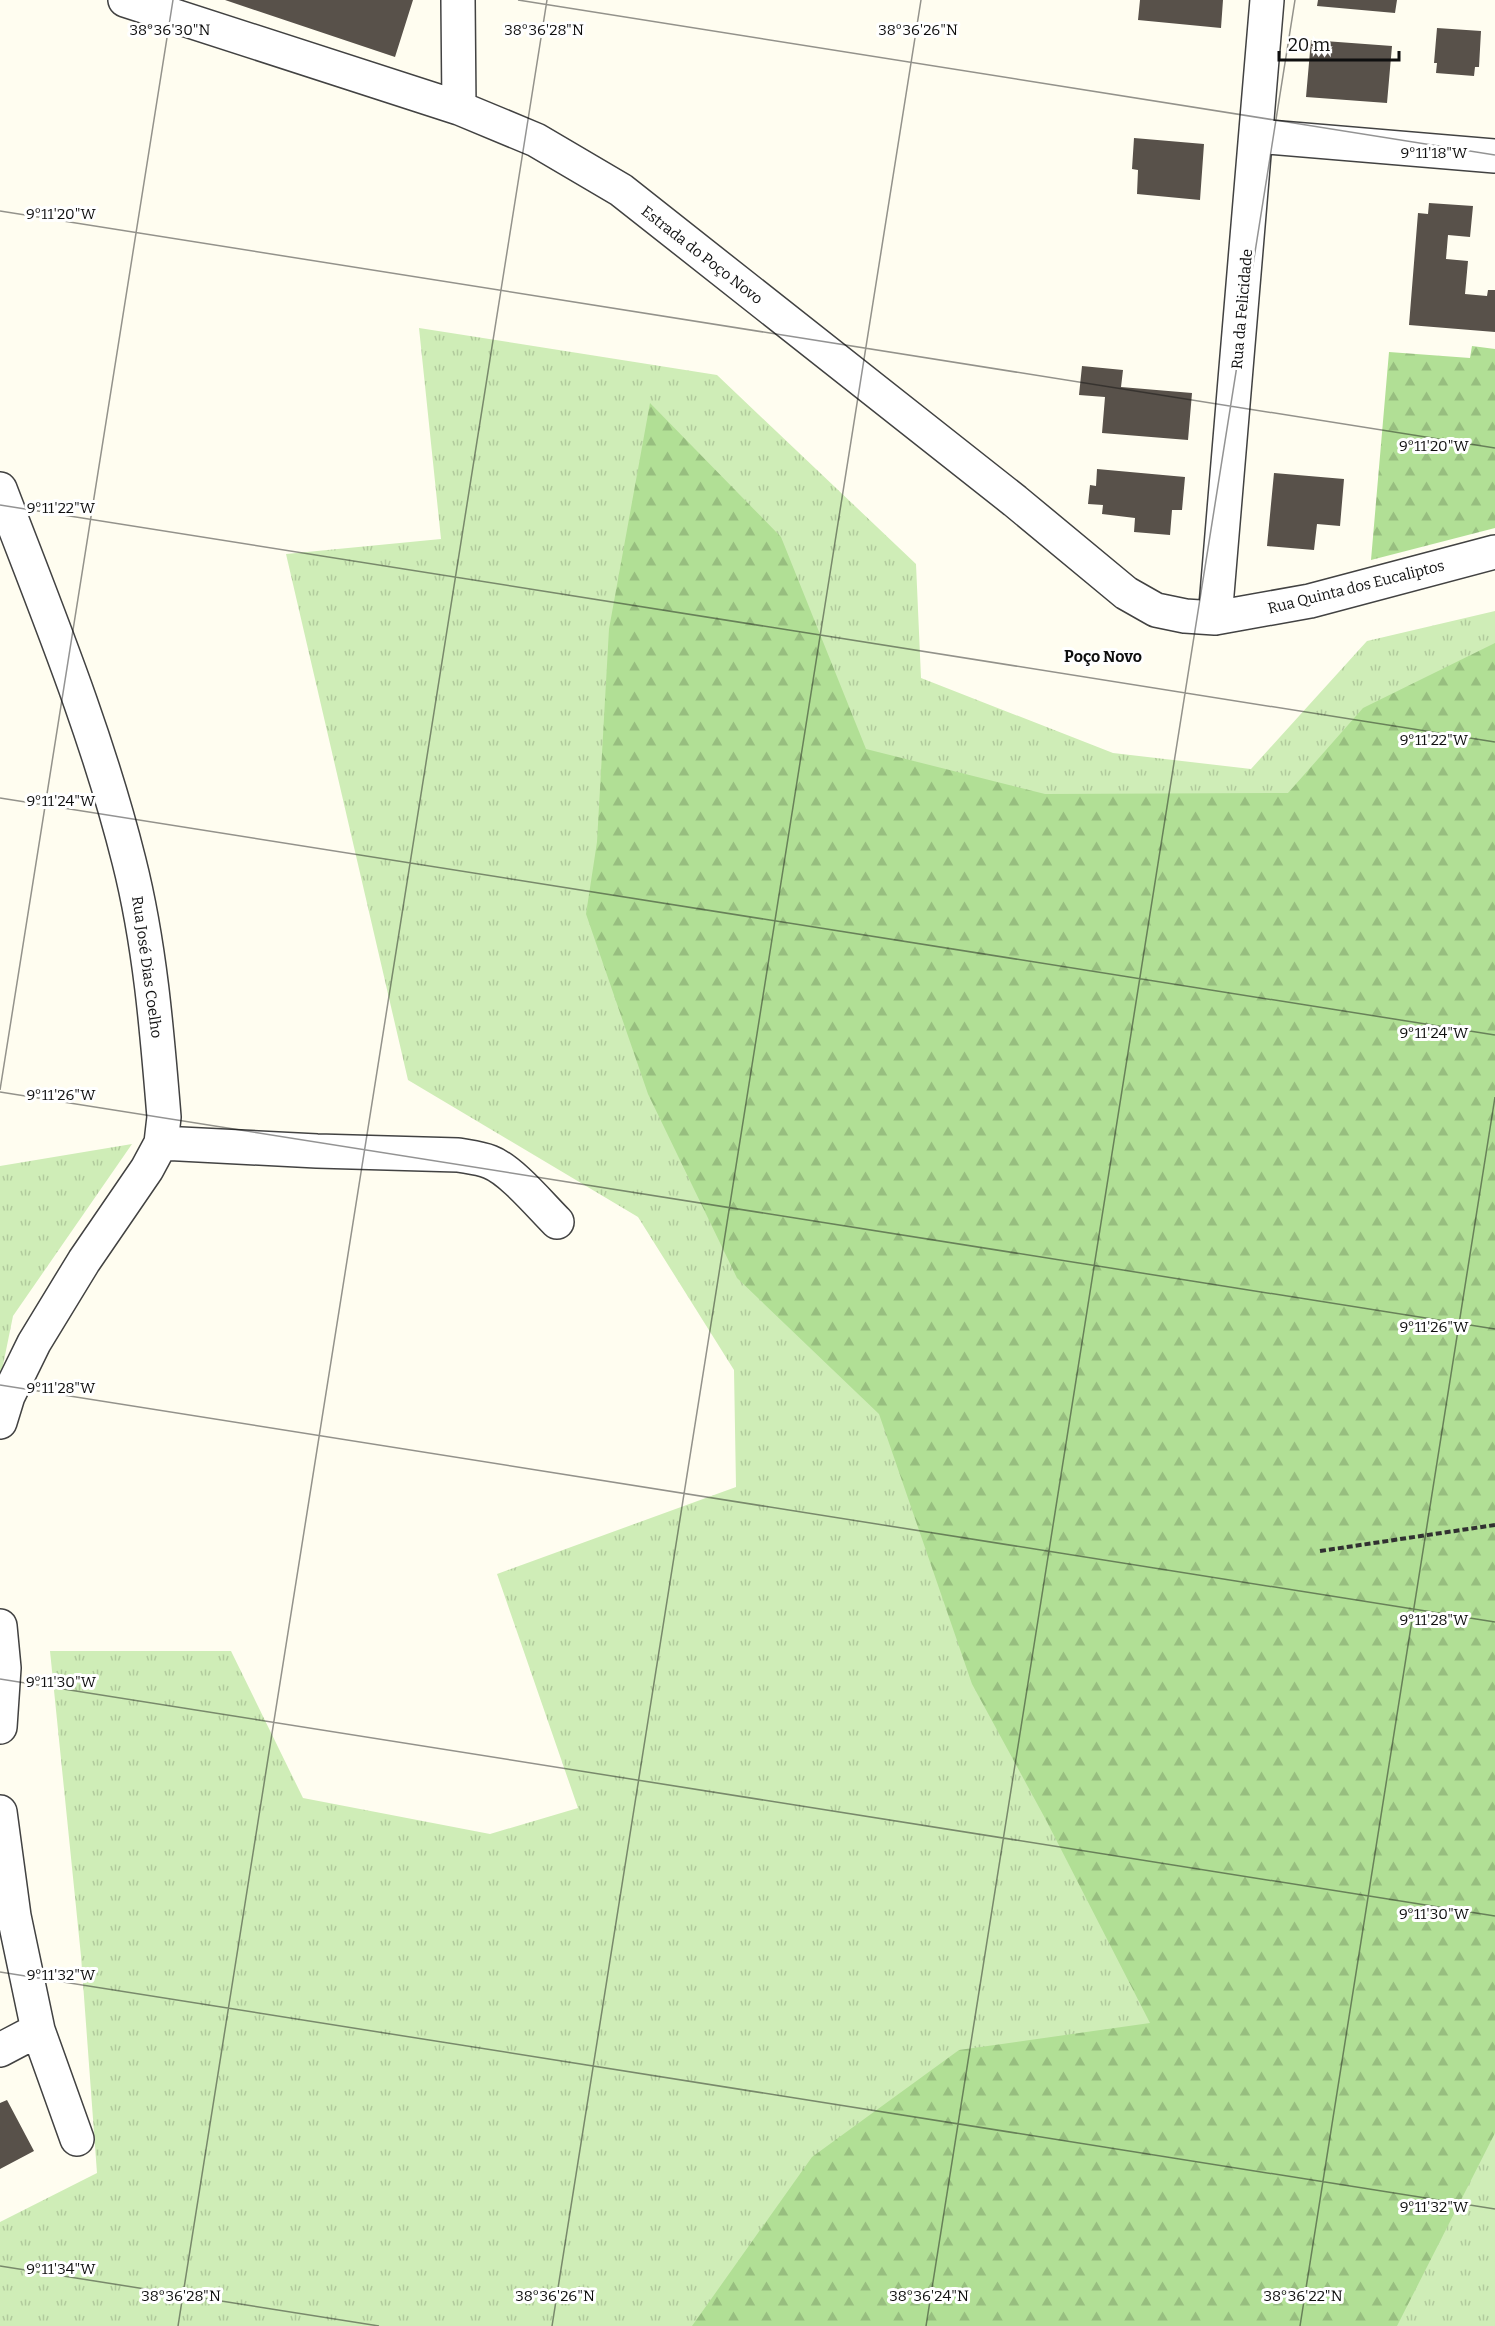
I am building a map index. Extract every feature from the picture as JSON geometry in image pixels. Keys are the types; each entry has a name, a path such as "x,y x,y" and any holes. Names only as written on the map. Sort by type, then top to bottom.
{"street":[{"name":"Estrada do Poço Novo","path":"124,0 459,108 536,140 621,190 1015,501 1126,593 1156,610 1185,616 1215,618"},
{"path":"458,0 459,108"},
{"name":"Rua da Felicidade","path":"1215,618 1267,0"},
{"path":"1257,136 1495,156"},
{"name":"Rua José Dias Coelho","path":"0,489 79,695 106,776 130,863 146,945 158,1036 164,1117 161,1143 147,1169 84,1261 33,1343 8,1396 0,1422"},
{"name":"Rua Quinta dos Eucaliptos","path":"1215,618 1310,601 1495,552"},
{"path":"161,1143 458,1155 475,1158 503,1169 557,1222"},
{"path":"0,1626 2,1668 0,1727"},
{"path":"0,1812 14,1916 38,2030 77,2139"},
{"path":"0,2050 38,2030"}],"path":[{"path":"1320,1551 1495,1525"}],"green space":[{"path":"419,328 717,375 916,564 921,678 1113,753 1251,769 1367,641 1495,611 1495,2326 0,2326 0,2222 97,2173 81,1956 50,1651 231,1651 303,1798 490,1834 578,1808 497,1574 736,1487 734,1370 638,1217 408,1080 286,554 441,539"},
{"path":"1472,346 1495,349 1495,528 1371,560 1389,352 1470,358"},
{"path":"650,403 781,537 866,749 1045,794 1288,793 1363,708 1495,643 1495,2133 1397,2326 692,2326 812,2157 959,2050 1150,2023 1046,1820 972,1684 879,1414 737,1278 648,1094 586,914 597,842 609,629"},
{"path":"132,1144 13,1316 0,1380 0,1166"}],"building":[{"path":"225,0 413,0 395,57"},
{"path":"1140,0 1223,0 1221,28 1138,20"},
{"path":"1318,0 1397,0 1395,13 1317,6"},
{"path":"1437,28 1481,31 1479,67 1475,67 1474,76 1436,73 1437,63 1434,63"},
{"path":"1311,40 1392,46 1387,103 1306,97"},
{"path":"1134,138 1204,144 1200,200 1137,194 1138,170 1132,169"},
{"path":"1429,203 1473,206 1470,237 1448,235 1446,259 1468,261 1465,294 1487,296 1488,290 1495,290 1495,332 1409,325 1418,213 1428,214"},
{"path":"1082,366 1123,370 1121,387 1192,393 1188,440 1102,433 1105,397 1079,395"},
{"path":"1097,469 1185,477 1182,510 1172,510 1170,535 1134,532 1135,518 1102,514 1103,505 1088,504 1090,485 1096,486"},
{"path":"1274,473 1344,479 1340,526 1317,524 1314,550 1267,546"},
{"path":"7,2100 34,2151 0,2169 0,2103"}],"district":[{"name":"Poço Novo","path":"1103,656"}]}
